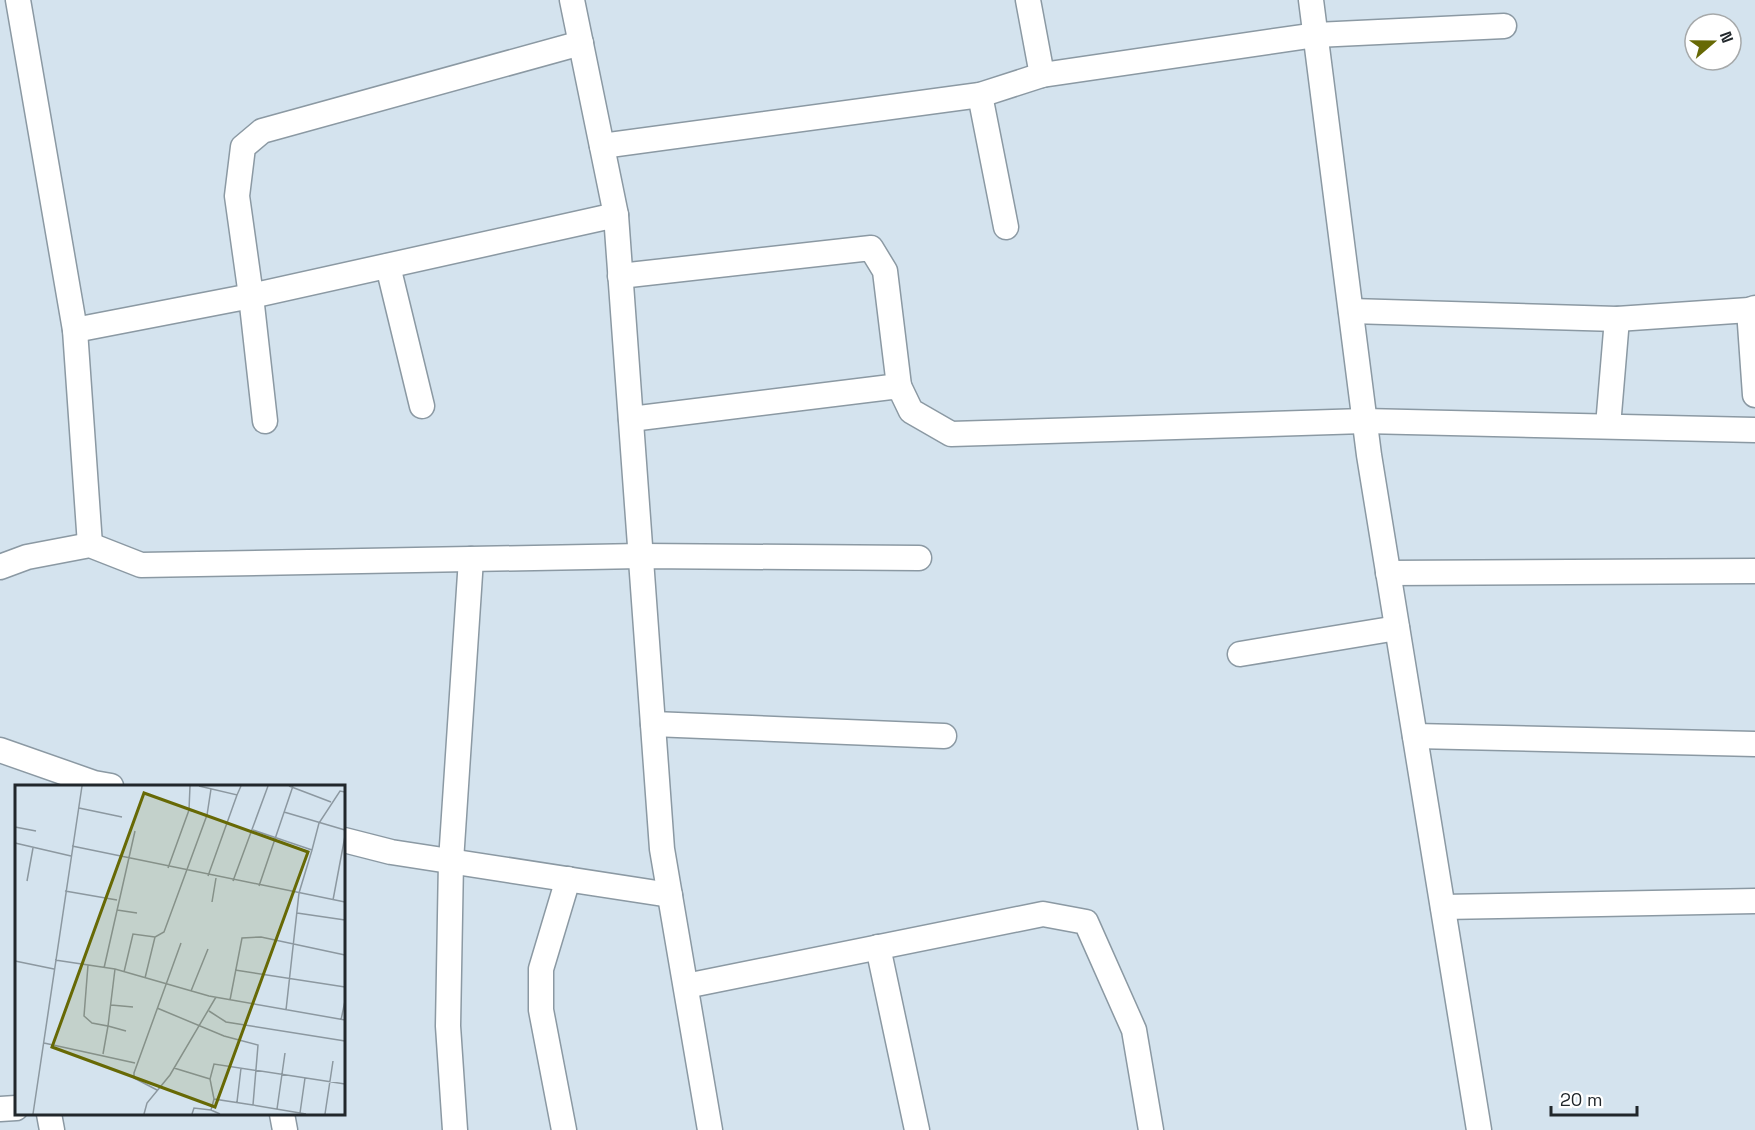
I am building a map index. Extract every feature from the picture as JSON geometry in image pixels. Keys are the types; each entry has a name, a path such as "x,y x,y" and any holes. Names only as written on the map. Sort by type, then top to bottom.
{"street":[{"path":"18,0 75,330 90,545"},
{"path":"572,0 616,215 662,849 711,1130"},
{"path":"1028,0 1042,75"},
{"path":"1311,0 1364,421 1479,1130"},
{"path":"602,146 980,95 1042,75 1316,35 1504,26"},
{"path":"265,421 237,196 243,147 262,131 581,43"},
{"path":"980,95 1006,227"},
{"path":"75,330 251,296 616,215"},
{"path":"620,276 872,248 885,272 899,386 911,411 951,434 1364,421 1755,430"},
{"path":"388,266 422,406"},
{"path":"1351,311 1617,319 1752,309 1755,396"},
{"path":"1608,426 1617,319"},
{"path":"631,419 899,386"},
{"path":"0,567 27,557 90,545 141,565 641,556 919,558"},
{"path":"455,1130 448,1026 451,861 471,559"},
{"path":"1388,573 1755,571"},
{"path":"1240,654 1397,628"},
{"path":"653,724 944,736"},
{"path":"1415,736 1755,744"},
{"path":"0,750 105,785"},
{"path":"345,840 391,852 670,894"},
{"path":"564,1130 541,1010 541,969 568,879"},
{"path":"1443,906 1755,901"},
{"path":"686,986 1043,914 1086,922 1134,1030 1151,1130"},
{"path":"878,947 917,1130"},
{"path":"49,1115 52,1130"},
{"path":"282,1115 285,1130"}]}
